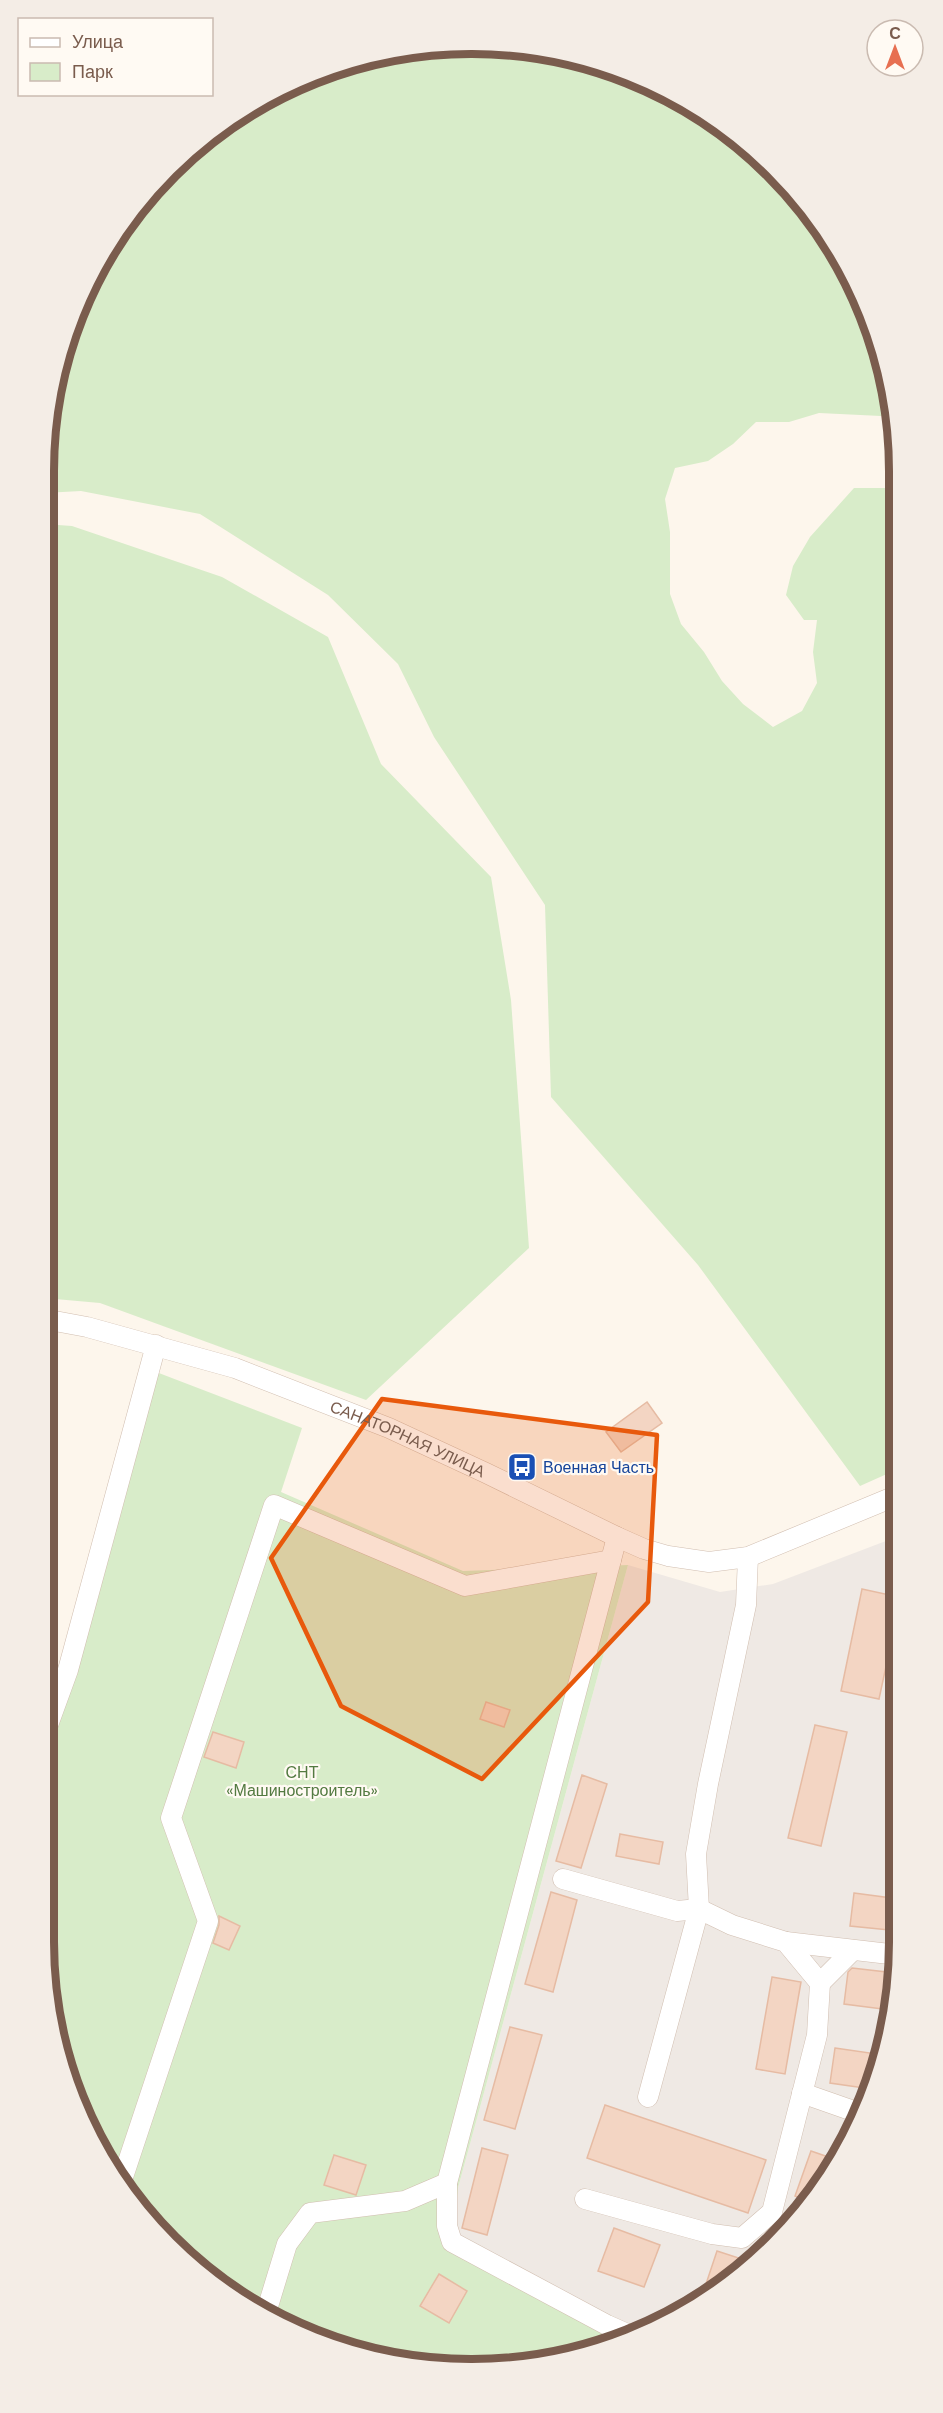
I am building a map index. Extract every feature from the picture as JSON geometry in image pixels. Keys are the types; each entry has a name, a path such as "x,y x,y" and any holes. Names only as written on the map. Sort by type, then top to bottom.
{"street":[{"name":"САНАТОРНАЯ УЛИЦА","path":"54,1321 87,1327 235,1368 389,1428 644,1550 690,1561 730,1561 748,1557 889,1498"},
{"path":"54,1708 68,1670 156,1346"},
{"path":"124,2174 208,1921 171,1818 274,1505 465,1586 611,1560"},
{"path":"617,1537 447,2183 447,2226 452,2242 621,2331"},
{"path":"648,2097 699,1909 696,1854 708,1784 746,1605 748,1557"},
{"path":"54,1691 68,1670"},
{"path":"563,1878 677,1911 699,1909 732,1925 786,1942 889,1954"},
{"path":"786,1942 820,1983"},
{"path":"585,2199 712,2234 742,2238 772,2212 817,2035 820,1983 853,1950"},
{"path":"802,2093 853,2111"},
{"path":"268,2306 287,2244 310,2213 405,2201 447,2183"}],"highlighted area":[{"path":"382,1399 657,1435 648,1602 482,1779 341,1706 271,1558"}],"shaded area":[{"path":"889,1540 889,1942 881,2023 867,2076 846,2126 803,2196 767,2237 726,2273 680,2303 633,2326 461,2241 454,2229 458,2188 628,1565 720,1592 773,1584"}],"green space":[{"path":"472,54 526,58 580,68 656,97 703,124 726,140 767,176 803,217 833,263 857,312 875,363 885,415 819,413 789,422 756,422 733,444 708,461 675,468 665,499 670,532 670,594 681,624 704,652 722,681 743,704 773,727 802,711 817,683 813,652 817,620 804,620 786,595 793,566 810,537 854,488 889,486 889,1473 860,1486 698,1265 551,1097 545,905 434,737 398,664 328,595 200,514 81,491 54,492 55,444 62,390 76,337 86,312 97,287 124,240 140,217 176,176 217,140 287,97 337,76 390,62"},
{"path":"54,525 72,526 222,577 328,637 381,764 491,877 511,1000 529,1248 366,1400 100,1303 54,1299"},
{"name":"СНТ «Машиностроитель»","path":"151,1370 302,1428 281,1492 463,1571 628,1565 458,2188 454,2229 461,2241 633,2326 580,2345 499,2358 444,2358 390,2351 337,2337 287,2316 217,2273 176,2237 140,2196 110,2150 86,2101 68,2050 55,1969 54,1714"}],"building":[{"path":"647,1402 662,1423 621,1452 606,1432"},
{"path":"862,1589 889,1595 889,1652 879,1699 841,1691"},
{"path":"486,1702 510,1710 504,1727 480,1719"},
{"path":"815,1725 847,1732 821,1846 788,1838"},
{"path":"213,1732 244,1742 236,1768 204,1757"},
{"path":"582,1775 607,1784 581,1868 556,1861"},
{"path":"620,1834 663,1842 659,1864 616,1856"},
{"path":"551,1892 577,1900 553,1992 525,1984"},
{"path":"854,1893 889,1898 889,1930 850,1926"},
{"path":"219,1916 240,1926 229,1950 213,1943 219,1925"},
{"path":"852,1968 888,1972 883,2009 844,2004 848,1972"},
{"path":"772,1977 801,1982 785,2074 756,2069"},
{"path":"510,2027 542,2035 515,2129 484,2120"},
{"path":"835,2048 874,2054 862,2088 830,2083"},
{"path":"605,2105 766,2160 748,2213 587,2158"},
{"path":"482,2148 508,2155 487,2235 462,2228"},
{"path":"811,2151 829,2157 801,2198 795,2196"},
{"path":"334,2155 366,2165 356,2195 324,2185"},
{"path":"614,2228 660,2245 644,2287 598,2271"},
{"path":"717,2251 742,2259 726,2273 705,2288"},
{"path":"439,2274 467,2291 449,2323 420,2306"}],"place":[{"name":"Военная Часть","path":"522,1467"}]}
